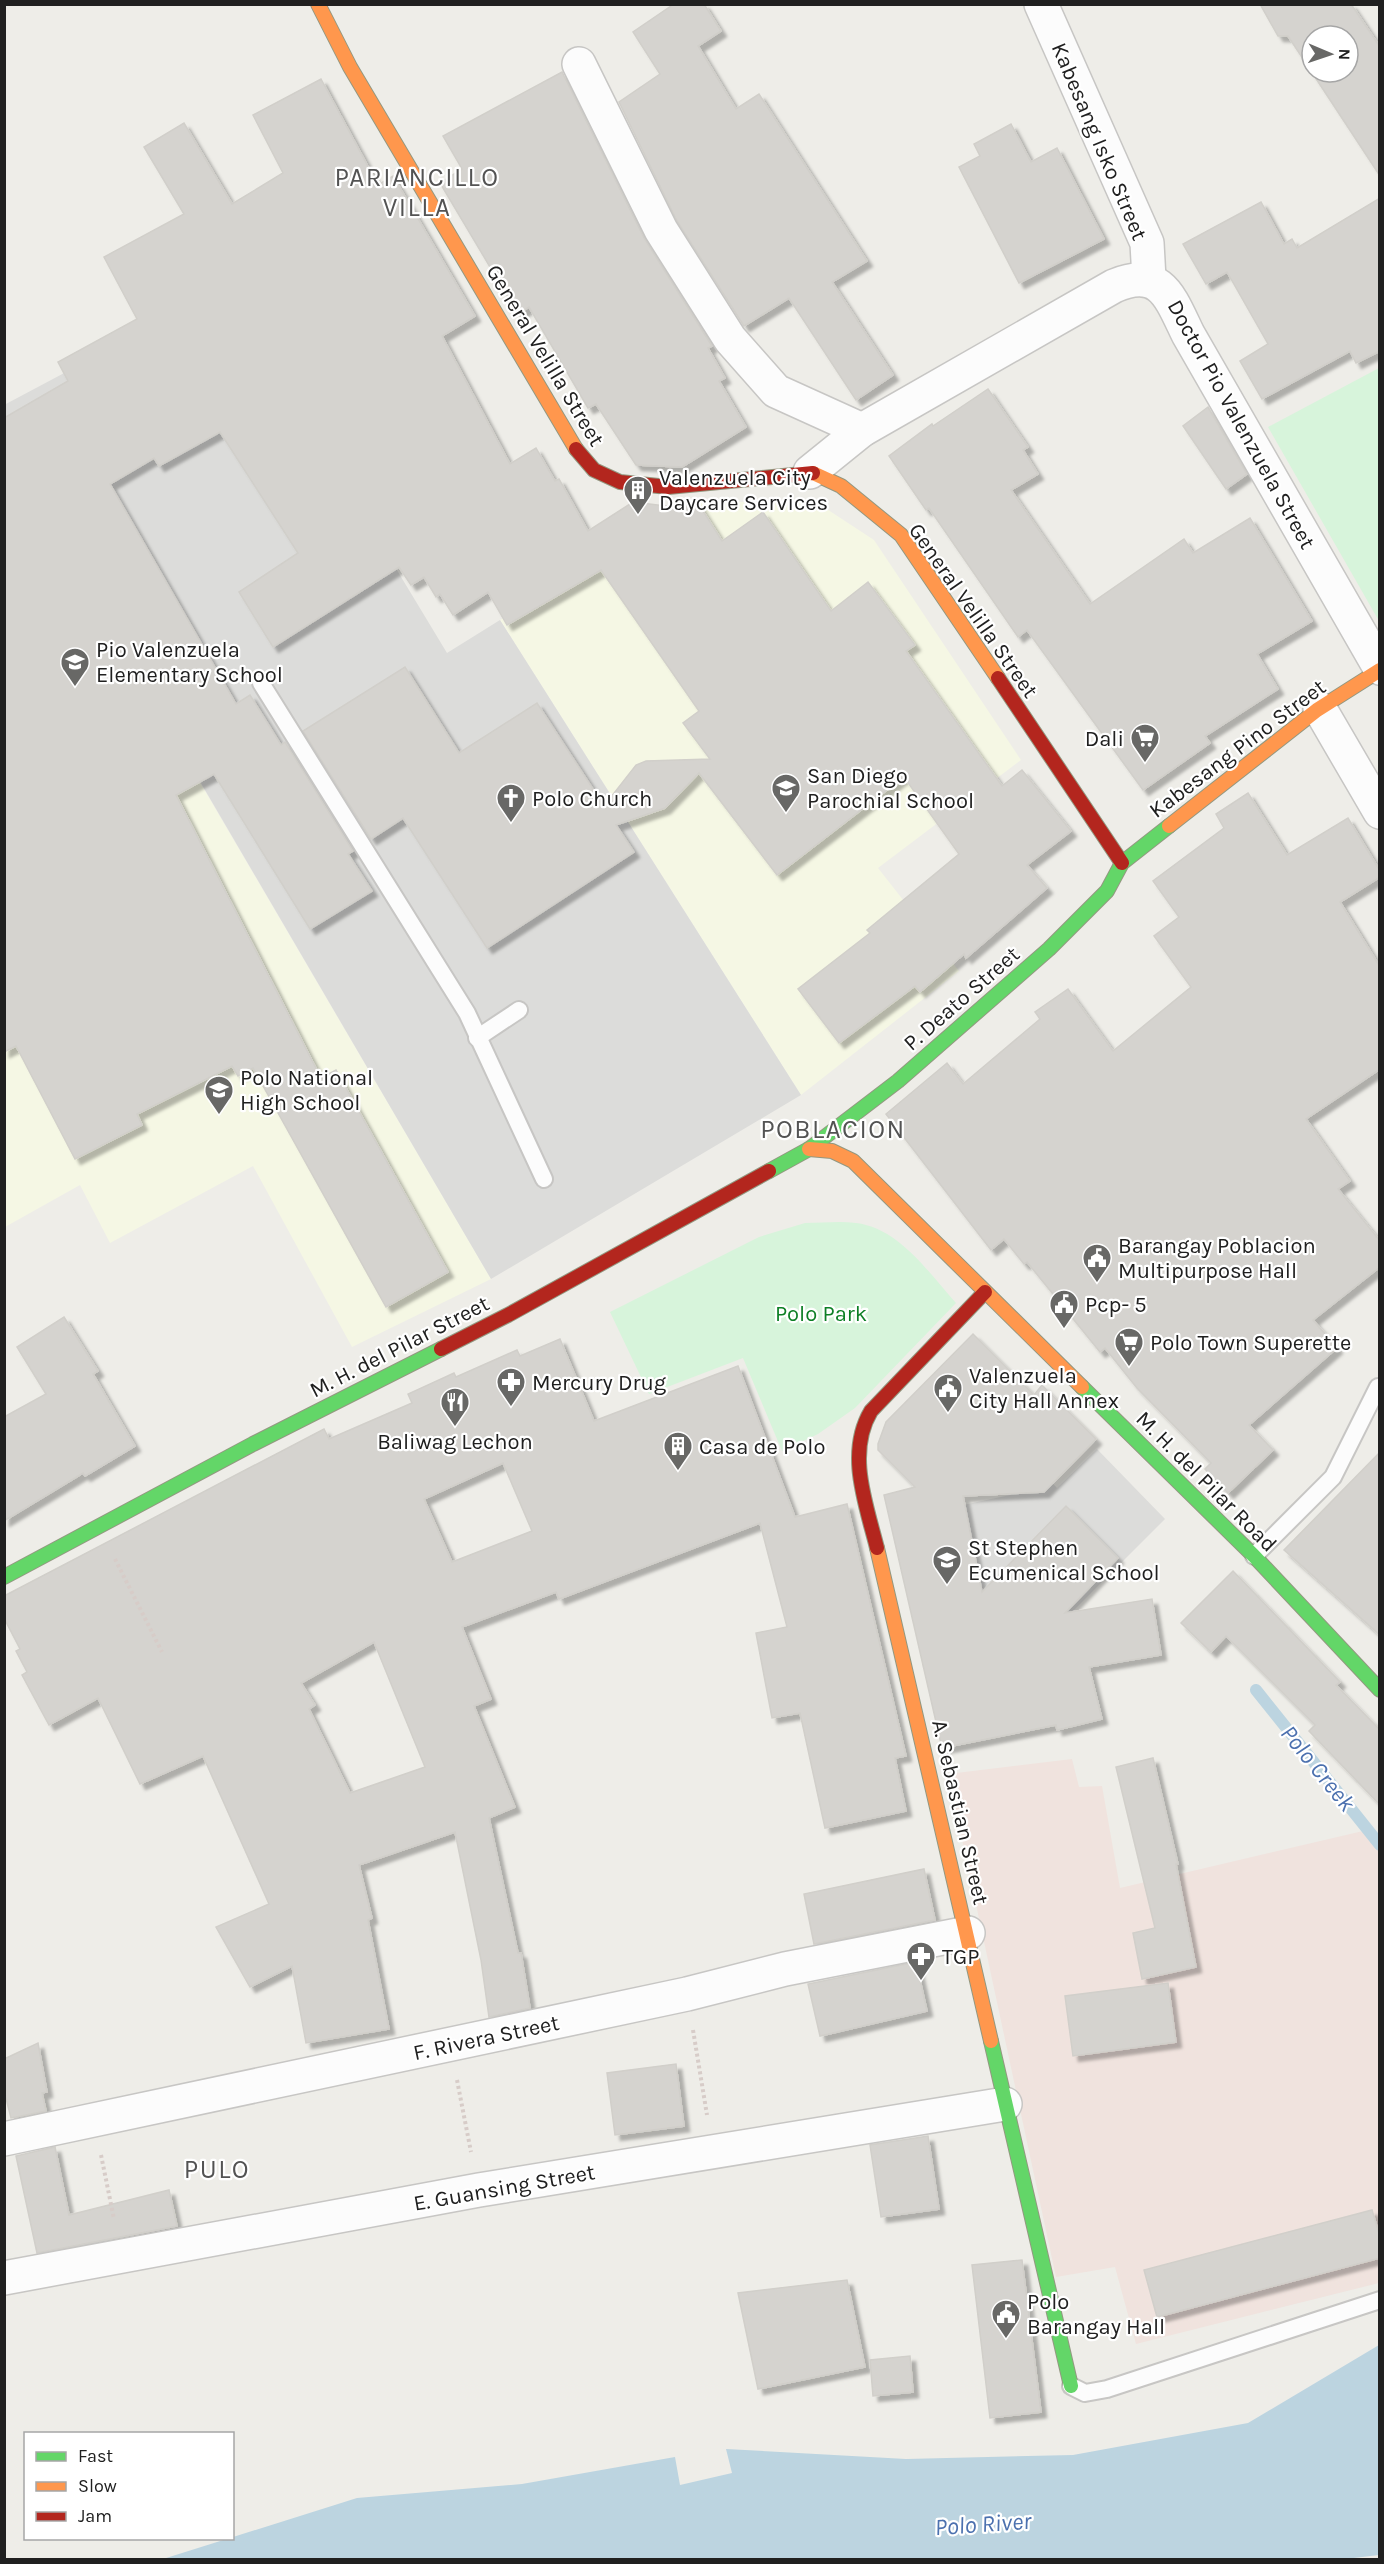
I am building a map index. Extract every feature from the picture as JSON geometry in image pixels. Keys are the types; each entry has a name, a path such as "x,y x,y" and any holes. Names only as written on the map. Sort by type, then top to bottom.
{"main road":[{"name":"General Velilla Street","path":"318,4 350,67 576,450 594,470 620,482 668,487 810,472 841,486 901,535 1122,863"},
{"name":"Kabesang Pino Street","path":"1122,863 1170,822 1320,709 1380,669"},
{"name":"P. Deato Street","path":"809,1149 898,1081 1049,949 1107,891 1122,863"},
{"name":"M. H. del Pilar Road","path":"809,1149 832,1150 853,1161 1254,1556 1380,1690"},
{"name":"M. H. del Pilar Street","path":"4,1577 253,1444 518,1309 809,1149"},
{"name":"A. Sebastian Street","path":"985,1292 871,1411 864,1422 858,1457 1071,2386"}],"street":[{"name":"Kabesang Isko Street","path":"1041,4 1147,243 1149,279"},
{"path":"579,64 661,230 730,339 776,391 862,430"},
{"name":"Doctor Pio Valenzuela Street","path":"810,472 862,430 1114,286 1131,279 1149,279 1168,292 1188,334 1380,669"},
{"path":"1320,709 1380,812"},
{"name":"F. Rivera Street","path":"4,2139 687,1994 785,1969 968,1933"},
{"name":"E. Guansing Street","path":"4,2278 479,2190 1005,2104"}],"lane":[{"path":"261,683 467,1013 544,1179"},
{"path":"477,1038 519,1010"},
{"path":"1254,1556 1333,1477 1378,1387"},
{"path":"1071,2386 1085,2393 1107,2389 1380,2300"}],"path":[{"path":"98,1527 162,1652"},
{"path":"687,1994 713,2153"},
{"path":"449,2044 479,2190"},
{"path":"94,2119 122,2256"}],"shaded area":[{"path":"226,287 447,653 500,620 801,1095 491,1279 5,448 4,405"},
{"path":"4,448 491,1279 352,1347 253,1166 110,1243 80,1185 5,1227"},
{"name":"San Diego Parochial School","path":"691,502 816,502 874,540 1021,760 878,868 959,971 801,1095 500,620"},
{"path":"1097,1449 1165,1519 1037,1647 923,1668 898,1519 1010,1495 1038,1468 1057,1488"},
{"path":"1072,1759 1079,1787 1102,1786 1120,1888 1363,1831 1380,1853 1379,2283 1136,2344 1115,2267 1056,2277 948,1774"}],"green space":[{"path":"1379,368 1379,621 1268,427"},
{"name":"Polo Park","path":"805,1223 856,1223 886,1233 924,1266 956,1303 855,1408 818,1434 782,1451 743,1358 649,1394 610,1312 759,1237"}],"water":[{"name":"Polo River","path":"1379,2345 1379,2555 1337,2560 163,2559 223,2540 234,2540 234,2537 357,2498 522,2484 675,2457 680,2485 732,2473 726,2449 906,2459 1073,2455 1248,2423"}],"building":[{"path":"674,4 704,4 721,31 698,46 736,109 759,94 867,261 832,282 893,375 856,400 789,298 744,326 677,221 619,102 660,74 633,32"},
{"path":"1260,4 1351,4 1380,47 1380,176 1320,84 1360,84 1360,24 1300,24 1300,54 1288,36 1278,36"},
{"path":"562,72 644,238 712,346 708,348 725,378 719,381 746,427 682,467 636,465 596,404 588,408 529,307 518,314 440,183 462,169 443,136"},
{"path":"321,79 378,185 393,176 475,316 442,336 510,464 536,448 555,481 559,479 588,531 633,502 666,506 698,503 722,541 763,512 831,611 868,582 915,645 906,651 1002,786 1022,770 1071,831 1027,865 1047,888 966,958 964,954 920,992 915,986 839,1043 798,989 870,933 867,930 959,854 904,777 777,875 699,773 665,808 616,825 634,852 487,948 403,818 371,839 303,731 405,667 459,753 537,703 604,806 636,765 646,761 710,759 683,723 699,711 601,570 507,625 488,592 453,615 440,594 436,597 424,577 411,585 399,567 273,647 239,592 298,553 220,432 159,466 154,458 110,484 236,704 250,695 281,745 285,742 353,851 348,854 372,891 310,929 214,774 176,795 321,1078 336,1070 448,1272 386,1307 253,1068 238,1076 232,1066 137,1114 142,1125 75,1159 16,1046 4,1052 4,418 68,381 58,362 137,319 104,257 184,214 144,147 184,123 232,204 283,173 253,115"},
{"path":"1011,124 1031,162 1057,148 1104,239 1019,283 959,167 980,156 974,144"},
{"path":"1380,198 1380,351 1356,363 1350,351 1262,399 1240,361 1268,344 1227,272 1206,284 1183,244 1261,202 1284,244 1292,239 1297,248"},
{"path":"988,389 1028,447 1023,450 1038,474 1011,490 1090,604 1184,539 1193,553 1250,518 1312,621 1257,654 1278,689 1205,736 1210,743 1143,790 1027,630 1018,637 929,508 926,510 889,456 932,424 933,426"},
{"path":"1208,407 1247,474 1226,489 1183,426"},
{"path":"1248,793 1287,855 1348,818 1380,871 1380,877 1340,902 1380,967 1380,1069 1306,1119 1350,1181 1338,1189 1380,1241 1380,1267 1313,1320 1337,1348 1249,1425 1273,1450 1228,1493 1205,1469 1211,1463 1137,1388 1105,1348 1100,1352 1027,1262 1024,1264 1004,1239 991,1250 886,1114 947,1063 963,1084 1040,1019 1035,1012 1068,989 1113,1051 1191,987 1154,936 1179,917 1153,881 1224,828 1216,814"},
{"path":"64,1317 98,1371 93,1374 135,1446 85,1476 83,1473 4,1521 4,1417 46,1394 17,1347"},
{"path":"973,1334 1034,1395 1042,1385 1096,1439 1044,1492 963,1496 982,1592 1066,1506 1118,1558 1065,1613 1152,1599 1161,1655 1089,1667 1102,1719 1057,1730 1056,1725 942,1748 884,1495 915,1487 878,1450 878,1444 886,1422"},
{"path":"560,1339 594,1421 738,1366 795,1517 847,1504 906,1756 895,1758 906,1811 825,1828 800,1713 772,1718 756,1633 787,1627 760,1523 559,1599 556,1592 462,1627 491,1699 474,1706 515,1807 489,1818 518,1953 521,1953 530,2008 489,2017 481,1960 455,1832 359,1865 372,1918 368,1920 389,2029 306,2043 292,1966 250,1987 216,1927 269,1904 203,1756 140,1784 98,1698 49,1725 22,1675 27,1672 16,1651 20,1649 4,1618 4,1596 324,1429 329,1439 412,1403 408,1394 454,1373 456,1377 517,1350 520,1356","holes":["503,1463 532,1531 452,1562 424,1499","374,1642 425,1767 350,1793 309,1709 315,1705 301,1683"]},
{"path":"1380,1452 1380,1635 1284,1550"},
{"path":"1233,1571 1340,1682 1336,1685 1380,1730 1380,1805 1309,1731 1315,1725 1226,1636 1211,1652 1181,1623"},
{"path":"1153,1758 1178,1864 1176,1864 1196,1967 1142,1979 1133,1933 1155,1928 1116,1767"},
{"path":"924,1869 935,1920 814,1944 804,1894"},
{"path":"916,1962 927,2011 820,2036 808,1984"},
{"path":"1168,1983 1176,2042 1073,2056 1065,1996"},
{"path":"38,2043 47,2092 42,2093 46,2111 11,2118 4,2091 4,2059"},
{"path":"676,2064 684,2126 615,2135 607,2073"},
{"path":"928,2136 939,2209 881,2217 870,2145"},
{"path":"55,2147 69,2215 169,2190 177,2226 37,2253 16,2156"},
{"path":"1372,2210 1380,2237 1380,2258 1157,2317 1144,2270"},
{"name":"Polo Barangay Hall","path":"1022,2260 1041,2412 990,2418 972,2265"},
{"path":"847,2280 865,2367 758,2389 738,2293"},
{"path":"910,2356 913,2392 873,2396 870,2360"}],"waterway":[{"name":"Polo Creek","path":"1256,1690 1380,1845"}],"traffic: fast":[{"path":"769,1171 809,1149 898,1081 1049,949 1107,891 1122,863 1169,826"},
{"path":"4,1577 253,1444 441,1349"},
{"path":"1082,1387 1254,1556 1380,1690"},
{"path":"991,2041 1071,2386"}],"traffic: slow":[{"path":"318,4 350,67 576,449"},
{"path":"813,473 841,486 901,535 998,678"},
{"path":"1169,826 1317,710 1380,670"},
{"path":"809,1149 832,1151 853,1161 1082,1387"},
{"path":"877,1548 991,2041"}],"traffic: jam":[{"path":"576,449 594,470 620,482 668,487 813,473"},
{"path":"998,678 1122,863"},
{"path":"441,1349 508,1315 769,1171"},
{"path":"877,1548 860,1479 860,1444 864,1427 871,1411 985,1292"}],"place":[{"name":"Valenzuela City Daycare Services","path":"638,516"},
{"name":"Pio Valenzuela Elementary School","path":"75,688"},
{"name":"Dali","path":"1145,764"},
{"name":"San Diego Parochial School","path":"786,814"},
{"name":"Polo Church","path":"511,824"},
{"name":"Polo National High School","path":"219,1116"},
{"name":"Barangay Poblacion Multipurpose Hall","path":"1097,1284"},
{"name":"Pcp- 5","path":"1064,1330"},
{"name":"Polo Town Superette","path":"1129,1368"},
{"name":"Mercury Drug","path":"511,1408"},
{"name":"Valenzuela City Hall Annex","path":"948,1414"},
{"name":"Baliwag Lechon","path":"455,1428"},
{"name":"Casa de Polo","path":"678,1472"},
{"name":"St Stephen Ecumenical School","path":"947,1586"},
{"name":"TGP","path":"921,1982"},
{"name":"Polo Barangay Hall","path":"1006,2340"}],"district":[{"name":"PARIANCILLO VILLA","path":"417,192"},
{"name":"POBLACION","path":"833,1129"},
{"name":"PULO","path":"217,2169"}]}
